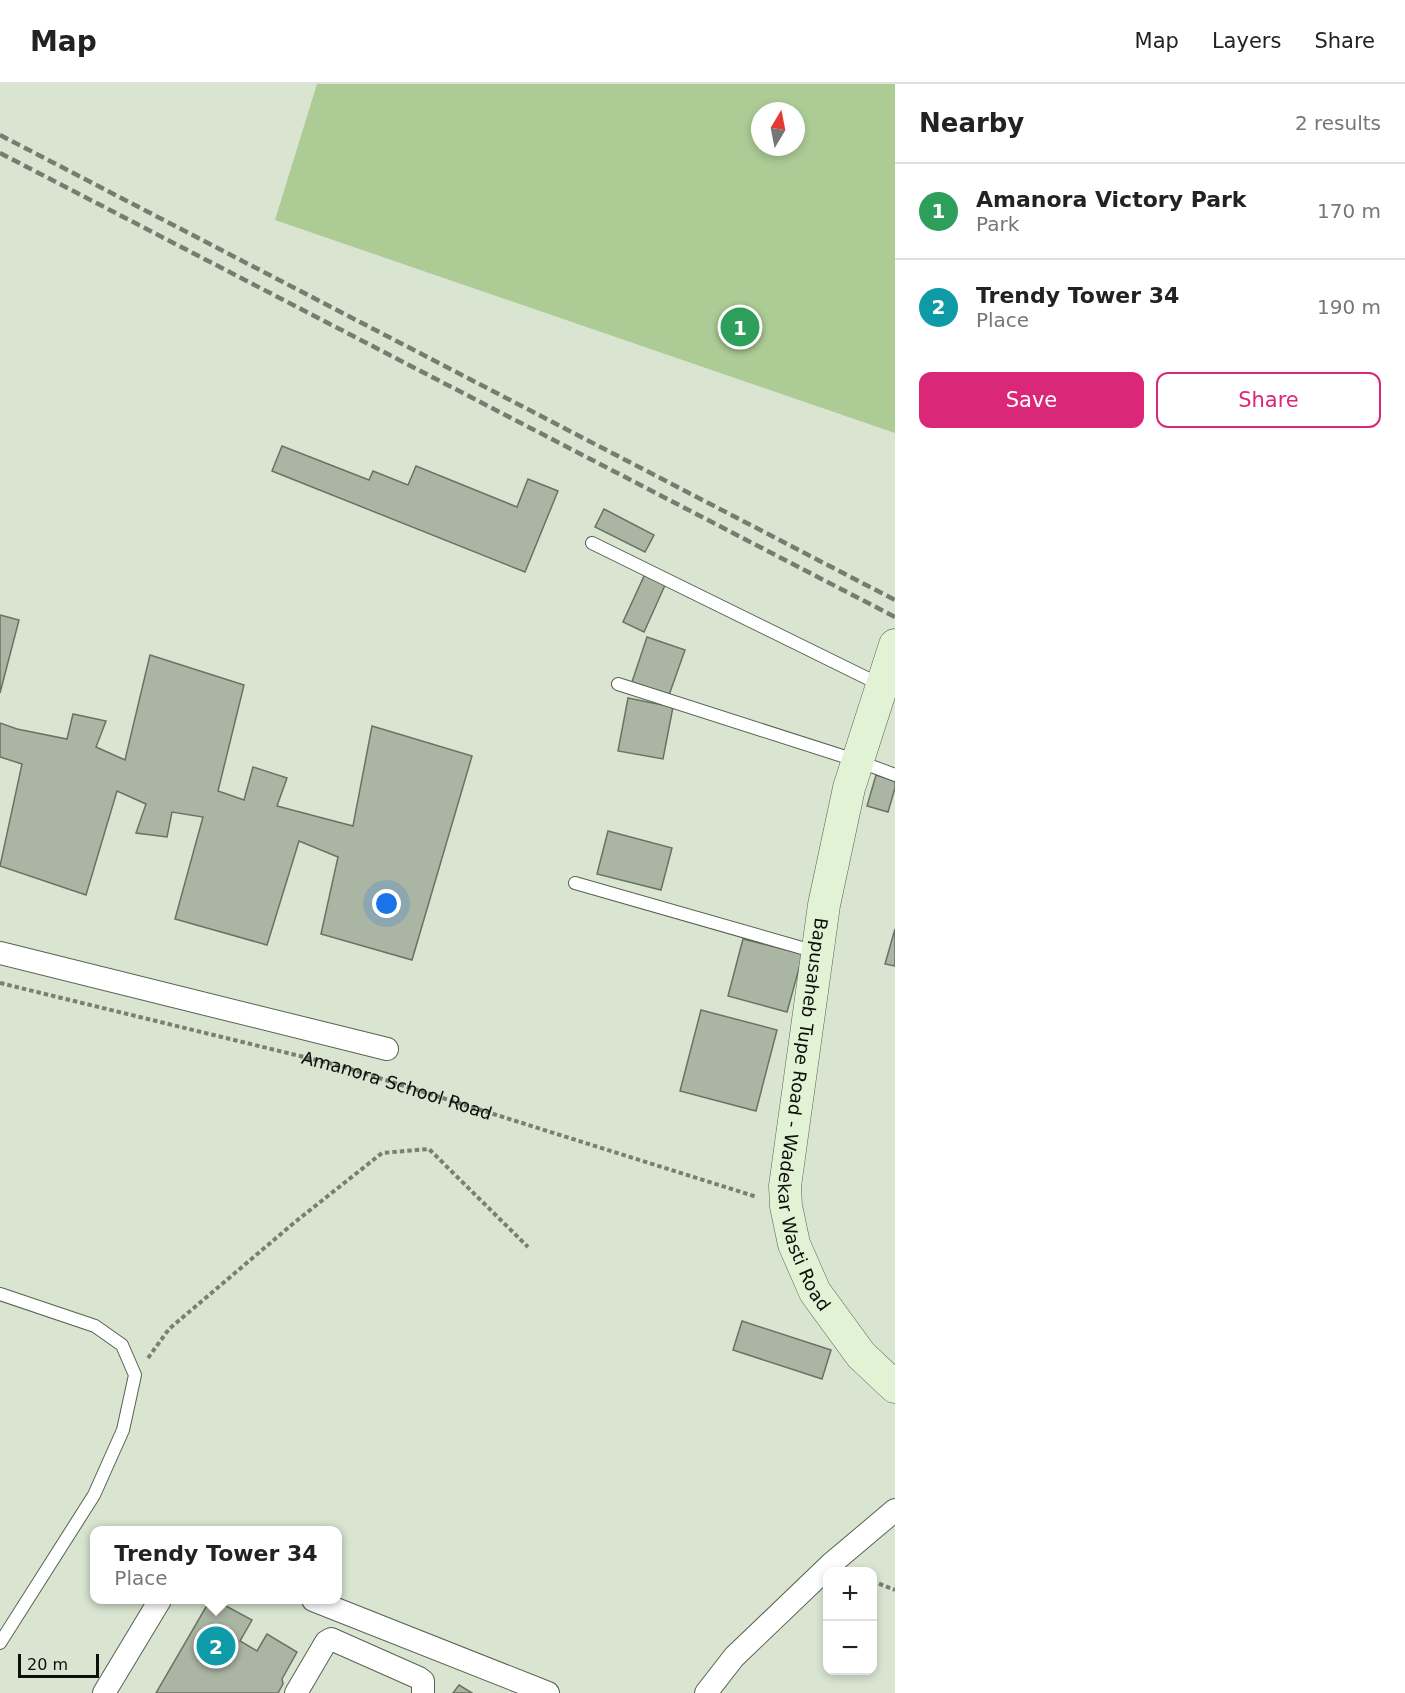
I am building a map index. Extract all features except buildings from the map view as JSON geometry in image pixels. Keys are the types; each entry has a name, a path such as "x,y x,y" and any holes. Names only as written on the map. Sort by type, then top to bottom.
{"street":[{"name":"Bapusaheb Tupe Road - Wadekar Wasti Road","path":"895,645 849,788 824,905 786,1178 786,1206 794,1244 815,1292 861,1355 895,1387"},
{"name":"Amanora School Road","path":"0,953 387,1049"},
{"path":"706,1693 734,1657 831,1564 895,1510"},
{"path":"104,1693 157,1604"},
{"path":"326,1604 548,1693"},
{"path":"296,1693 326,1642 331,1639 419,1678 423,1682 423,1693"}],"lane":[{"path":"592,543 882,686"},
{"path":"618,684 895,775"},
{"path":"575,883 818,952"},
{"path":"0,1294 95,1326 122,1345 135,1375 123,1430 94,1495 0,1643"}],"path":[{"name":"Amanora School Road","path":"0,983 341,1066 786,1206"},
{"path":"135,1375 169,1329 295,1222 382,1153 429,1149 528,1247"},
{"path":"877,1583 895,1590"}],"green space":[{"path":"317,84 895,84 895,433 275,220"}],"railway":[{"path":"0,135 895,600"},
{"path":"0,153 895,617"}],"place":[{"name":"Amanora Victory Park","path":"740,327"},
{"name":"Trendy Tower 34","path":"216,1646"}]}
